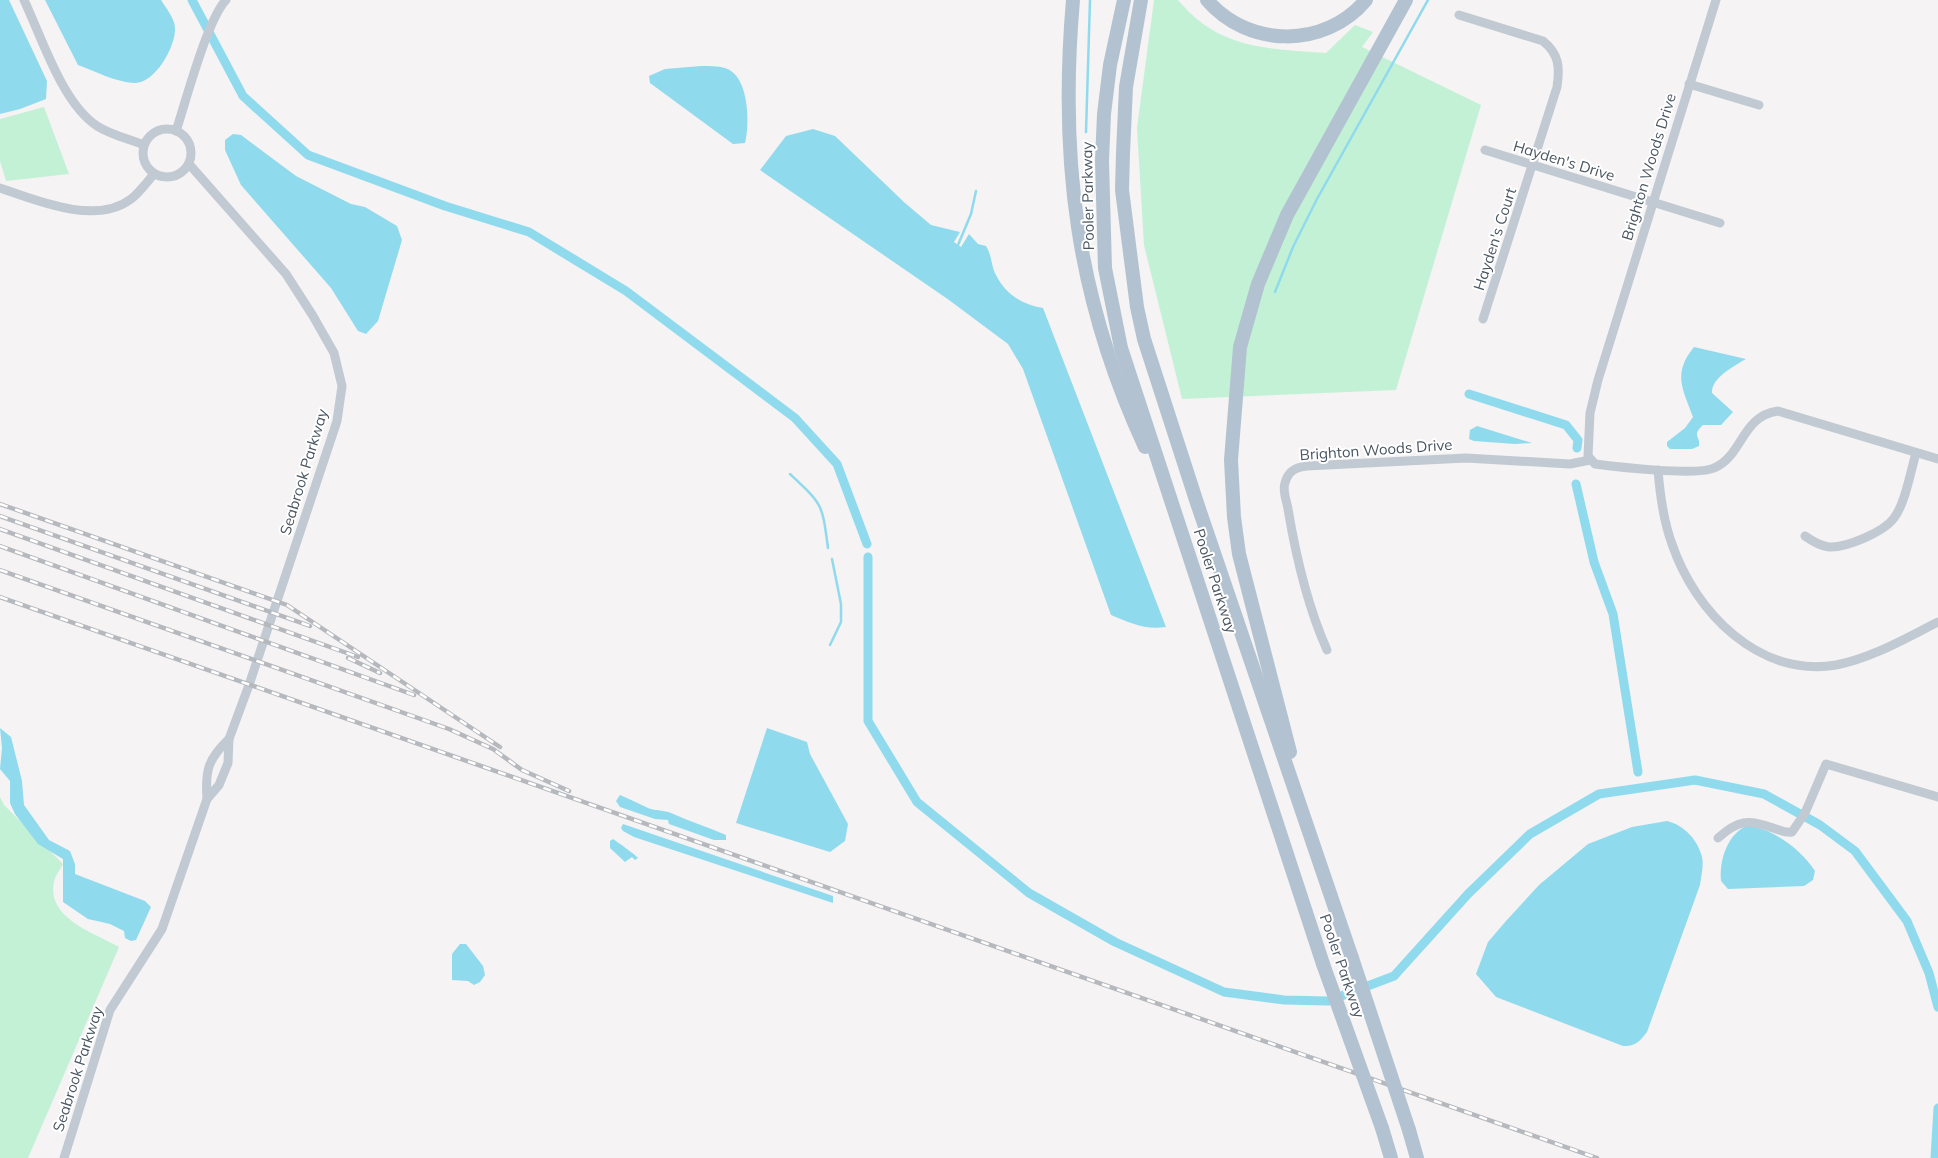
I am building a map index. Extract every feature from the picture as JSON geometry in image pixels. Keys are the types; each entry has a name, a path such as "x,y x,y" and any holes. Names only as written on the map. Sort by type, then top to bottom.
{"main road":[{"path":"1073,0 1068,52 1067,113 1076,221 1088,285 1092,304 1123,395 1175,513"},
{"name":"Pooler Parkway","path":"1124,0 1110,65 1104,114 1102,191 1105,268 1121,348 1322,964 1382,1128 1391,1158"},
{"name":"Pooler Parkway","path":"1141,0 1126,87 1122,190 1137,307 1144,339 1196,503 1352,958 1417,1158"},
{"path":"1207,0 1227,18 1242,27 1258,34 1286,36 1322,31 1351,15 1366,0"},
{"path":"1302,814 1289,749 1239,554 1234,517 1231,460 1236,372 1248,314 1271,250 1296,199 1406,0"}],"street":[{"path":"24,0 68,96 82,114 99,127 144,145"},
{"name":"Brighton Woods Drive","path":"1716,0 1593,399 1588,456 1595,464 1603,465 1658,470 1705,470 1714,468 1724,462 1752,423 1768,413 1778,411 1938,459"},
{"path":"176,131 221,2"},
{"name":"Hayden's Court","path":"1459,15 1543,41 1552,48 1558,59 1559,71 1557,87 1484,319"},
{"path":"1689,84 1759,105"},
{"path":"163,129 176,131 188,141 191,149 188,164 177,175 161,177 154,174 144,161 144,145 157,131 163,129"},
{"name":"Hayden's Drive","path":"1485,150 1720,223"},
{"name":"Seabrook Parkway","path":"64,1158 110,1010 162,929 207,799 219,785 228,763 229,739 249,685 336,421 342,386 334,353 286,274 188,164"},
{"path":"0,188 58,208 95,210 112,208 130,200 154,174"},
{"path":"1804,536 1816,543 1838,546 1882,529 1894,518 1899,509 1916,452"},
{"name":"Brighton Woods Drive","path":"1327,650 1319,631 1295,555 1284,484 1289,473 1297,467 1440,458 1570,464 1590,460"},
{"path":"1658,470 1665,521 1672,546 1700,600 1725,629 1764,655 1801,666 1836,665 1875,653 1938,622"},
{"name":"Seabrook Parkway","path":"207,799 206,780 209,766 214,754 229,739"},
{"path":"1718,838 1730,828 1744,822 1757,822 1786,832 1792,832 1804,813 1826,764 1938,797"}],"green space":[{"path":"1154,0 1178,0 1210,29 1245,43 1283,50 1326,53 1355,25 1373,32 1362,47 1481,105 1396,390 1182,399 1144,245 1137,128"},
{"path":"44,107 69,174 6,181 0,161 0,119"},
{"path":"0,797 4,805 63,864 56,875 53,895 64,915 85,930 119,947 28,1158 0,1158"}],"water":[{"path":"0,0 9,0 47,81 46,99 0,114"},
{"path":"45,0 161,0 175,25 172,44 163,63 142,82 134,83 112,78 78,65"},
{"path":"701,66 725,68 733,72 739,80 746,101 747,134 745,143 733,144 650,83 649,76 665,69"},
{"path":"813,129 835,136 905,203 931,225 960,232 954,242 961,247 969,234 978,244 986,246 994,272 1005,288 1015,298 1043,308 1166,627 1144,627 1111,615 1023,369 1008,344 949,300 760,170 786,136"},
{"path":"233,134 241,135 296,176 351,204 365,207 397,226 402,240 378,321 366,334 358,331 331,288 241,185 225,150 225,140"},
{"path":"1694,347 1746,359 1719,377 1713,388 1712,393 1733,412 1721,425 1703,425 1699,429 1697,434 1699,446 1692,449 1670,449 1667,446 1667,442 1685,428 1693,417 1683,390 1681,374 1683,365"},
{"path":"1477,426 1532,443 1515,444 1469,439 1470,430"},
{"path":"0,728 11,737 22,781 24,805 49,840 70,851 75,864 75,874 145,901 151,907 136,940 131,941 125,938 124,931 110,924 88,919 63,902 63,859 38,844 15,814 10,803 10,781 0,769 2,748"},
{"path":"767,728 807,742 810,754 848,824 845,841 830,852 736,823"},
{"path":"620,795 648,808 668,812 726,835 726,840 714,840 669,824 668,820 655,819 620,807 616,801"},
{"path":"1667,821 1679,826 1694,839 1700,851 1703,864 1700,885 1647,1032 1642,1038 1637,1043 1623,1046 1496,997 1476,974 1488,942 1539,885 1588,844 1632,827"},
{"path":"623,824 833,896 833,903 634,837 623,831 621,828"},
{"path":"1746,826 1765,830 1794,847 1815,871 1813,880 1804,886 1728,889 1721,881 1723,857 1729,842 1739,830"},
{"path":"613,839 638,858 635,860 632,857 625,862 610,848 610,841"},
{"path":"460,944 466,944 483,966 485,975 480,982 474,985 468,981 452,980 452,954"}],"waterway":[{"path":"192,0 243,96 308,155 445,206 529,232 626,291 795,418 837,464 867,544"},
{"path":"1086,132 1090,0"},
{"path":"1275,292 1293,247 1317,199 1428,0"},
{"path":"958,245 971,214 976,191"},
{"path":"1469,394 1566,425 1578,440 1577,448"},
{"path":"790,474 809,492 819,506 824,522 828,548"},
{"path":"1576,484 1594,562 1613,614 1638,772"},
{"path":"868,557 868,721 917,802 1029,893 1115,942 1224,992 1284,1000 1328,1001 1394,976 1468,894 1530,834 1599,794 1695,780 1764,794 1820,825 1855,851 1907,921 1929,973 1938,1007"},
{"path":"830,645 841,622 841,604 832,559"},
{"path":"1935,1158 1938,1108"}],"railway":[{"path":"0,504 287,605 500,747"},
{"path":"0,516 310,626"},
{"path":"0,529 358,657"},
{"path":"0,546 414,695"},
{"path":"0,570 449,729 493,749 522,770 569,791"},
{"path":"0,597 1597,1158"},
{"path":"348,658 380,673"}]}
